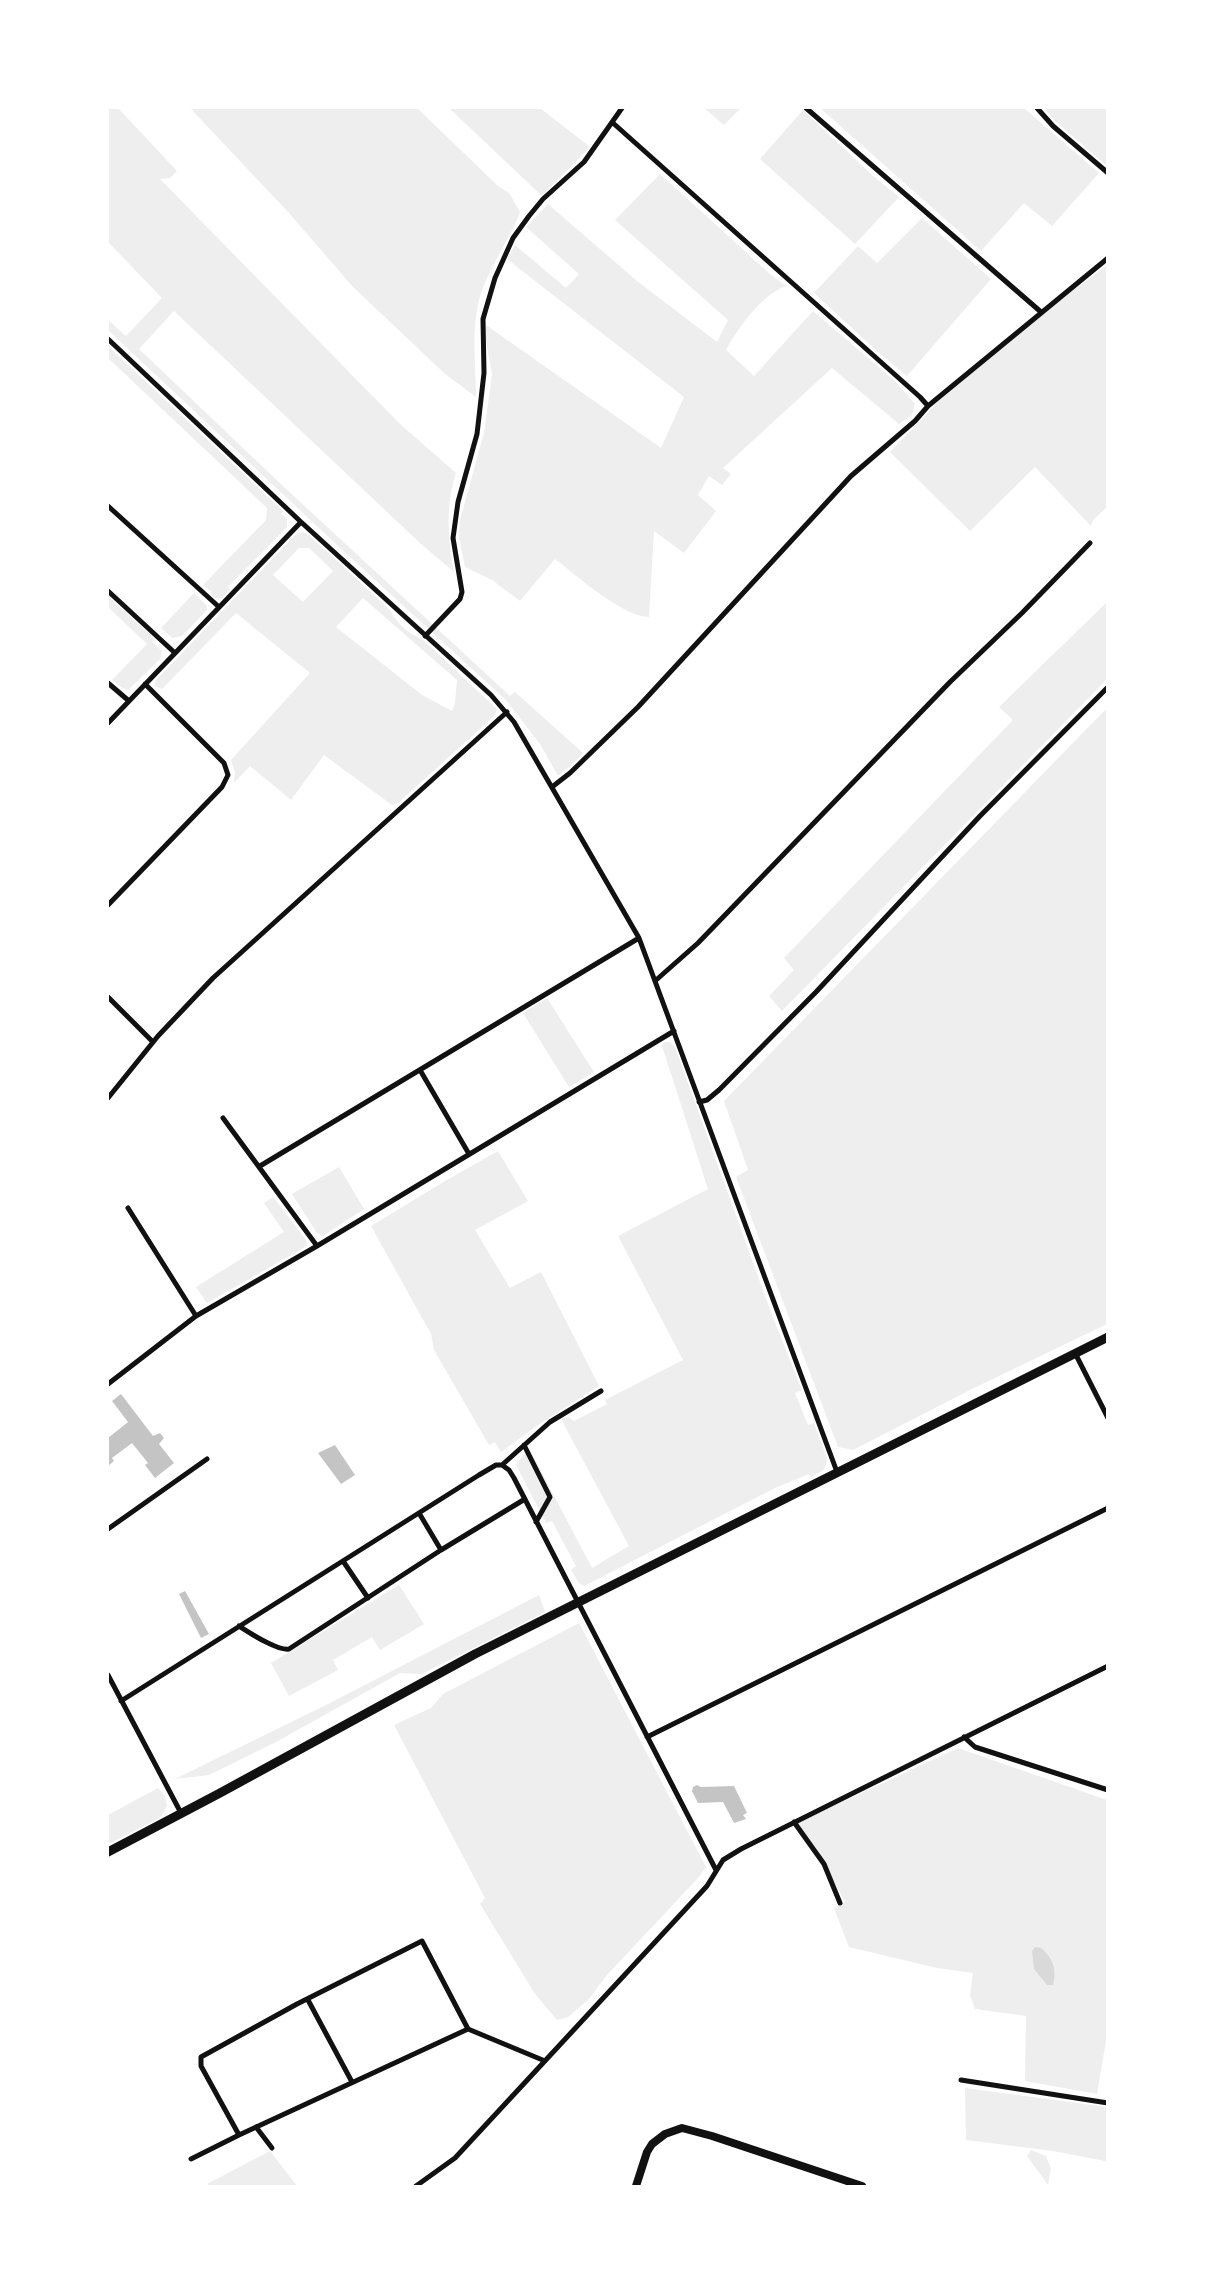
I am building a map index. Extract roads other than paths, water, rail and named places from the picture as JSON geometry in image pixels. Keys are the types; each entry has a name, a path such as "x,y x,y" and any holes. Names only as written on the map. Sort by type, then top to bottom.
{"main road":[{"path":"108,1852 475,1654 1108,1337"}],"street":[{"path":"425,636 460,599 462,592 453,538 458,502 477,434 484,373 483,319 495,278 513,238 529,216 543,199 584,162 622,108"},
{"path":"806,108 1041,312"},
{"path":"1037,108 1053,126 1108,173"},
{"path":"613,123 782,271 824,312 920,396 928,406"},
{"path":"552,787 570,773 638,707 845,483 915,421 928,406 1108,258"},
{"path":"108,339 507,712 639,938 837,1472"},
{"path":"108,506 220,607"},
{"path":"108,723 302,522"},
{"path":"656,981 705,936 950,682 1022,613 1090,543"},
{"path":"108,591 175,653"},
{"path":"108,683 128,701"},
{"path":"108,905 222,787 228,775 224,763 145,684"},
{"path":"699,1102 707,1100 719,1090 816,992 980,816 1108,686"},
{"path":"108,1098 153,1042 194,997 240,952 507,712"},
{"path":"260,1166 639,938"},
{"path":"108,997 153,1042"},
{"path":"108,1384 196,1316 317,1246 674,1031"},
{"path":"420,1070 469,1154"},
{"path":"223,1118 317,1246"},
{"path":"128,1208 196,1316"},
{"path":"1075,1353 1108,1418"},
{"path":"502,1465 550,1422 601,1391"},
{"path":"524,1445 550,1497 536,1522"},
{"path":"108,1529 207,1460"},
{"path":"121,1701 496,1465 502,1465 510,1470 716,1870"},
{"path":"239,1626 286,1650 441,1550 525,1499"},
{"path":"647,1737 1108,1508"},
{"path":"419,1513 441,1550"},
{"path":"343,1561 368,1598"},
{"path":"416,2186 455,2158 707,1886 723,1860 794,1822 1108,1666"},
{"path":"108,1676 181,1814"},
{"path":"964,1737 975,1747 1108,1790"},
{"path":"794,1822 824,1864 840,1904"},
{"path":"239,2135 201,2066 201,2057 422,1941 468,2029 545,2061"},
{"path":"308,2000 352,2082"},
{"path":"191,2159 468,2029"},
{"path":"961,2080 1108,2102"},
{"path":"256,2127 272,2148"},
{"path":"636,2186 647,2152 652,2144 665,2134 682,2128 712,2136 862,2186"}]}
